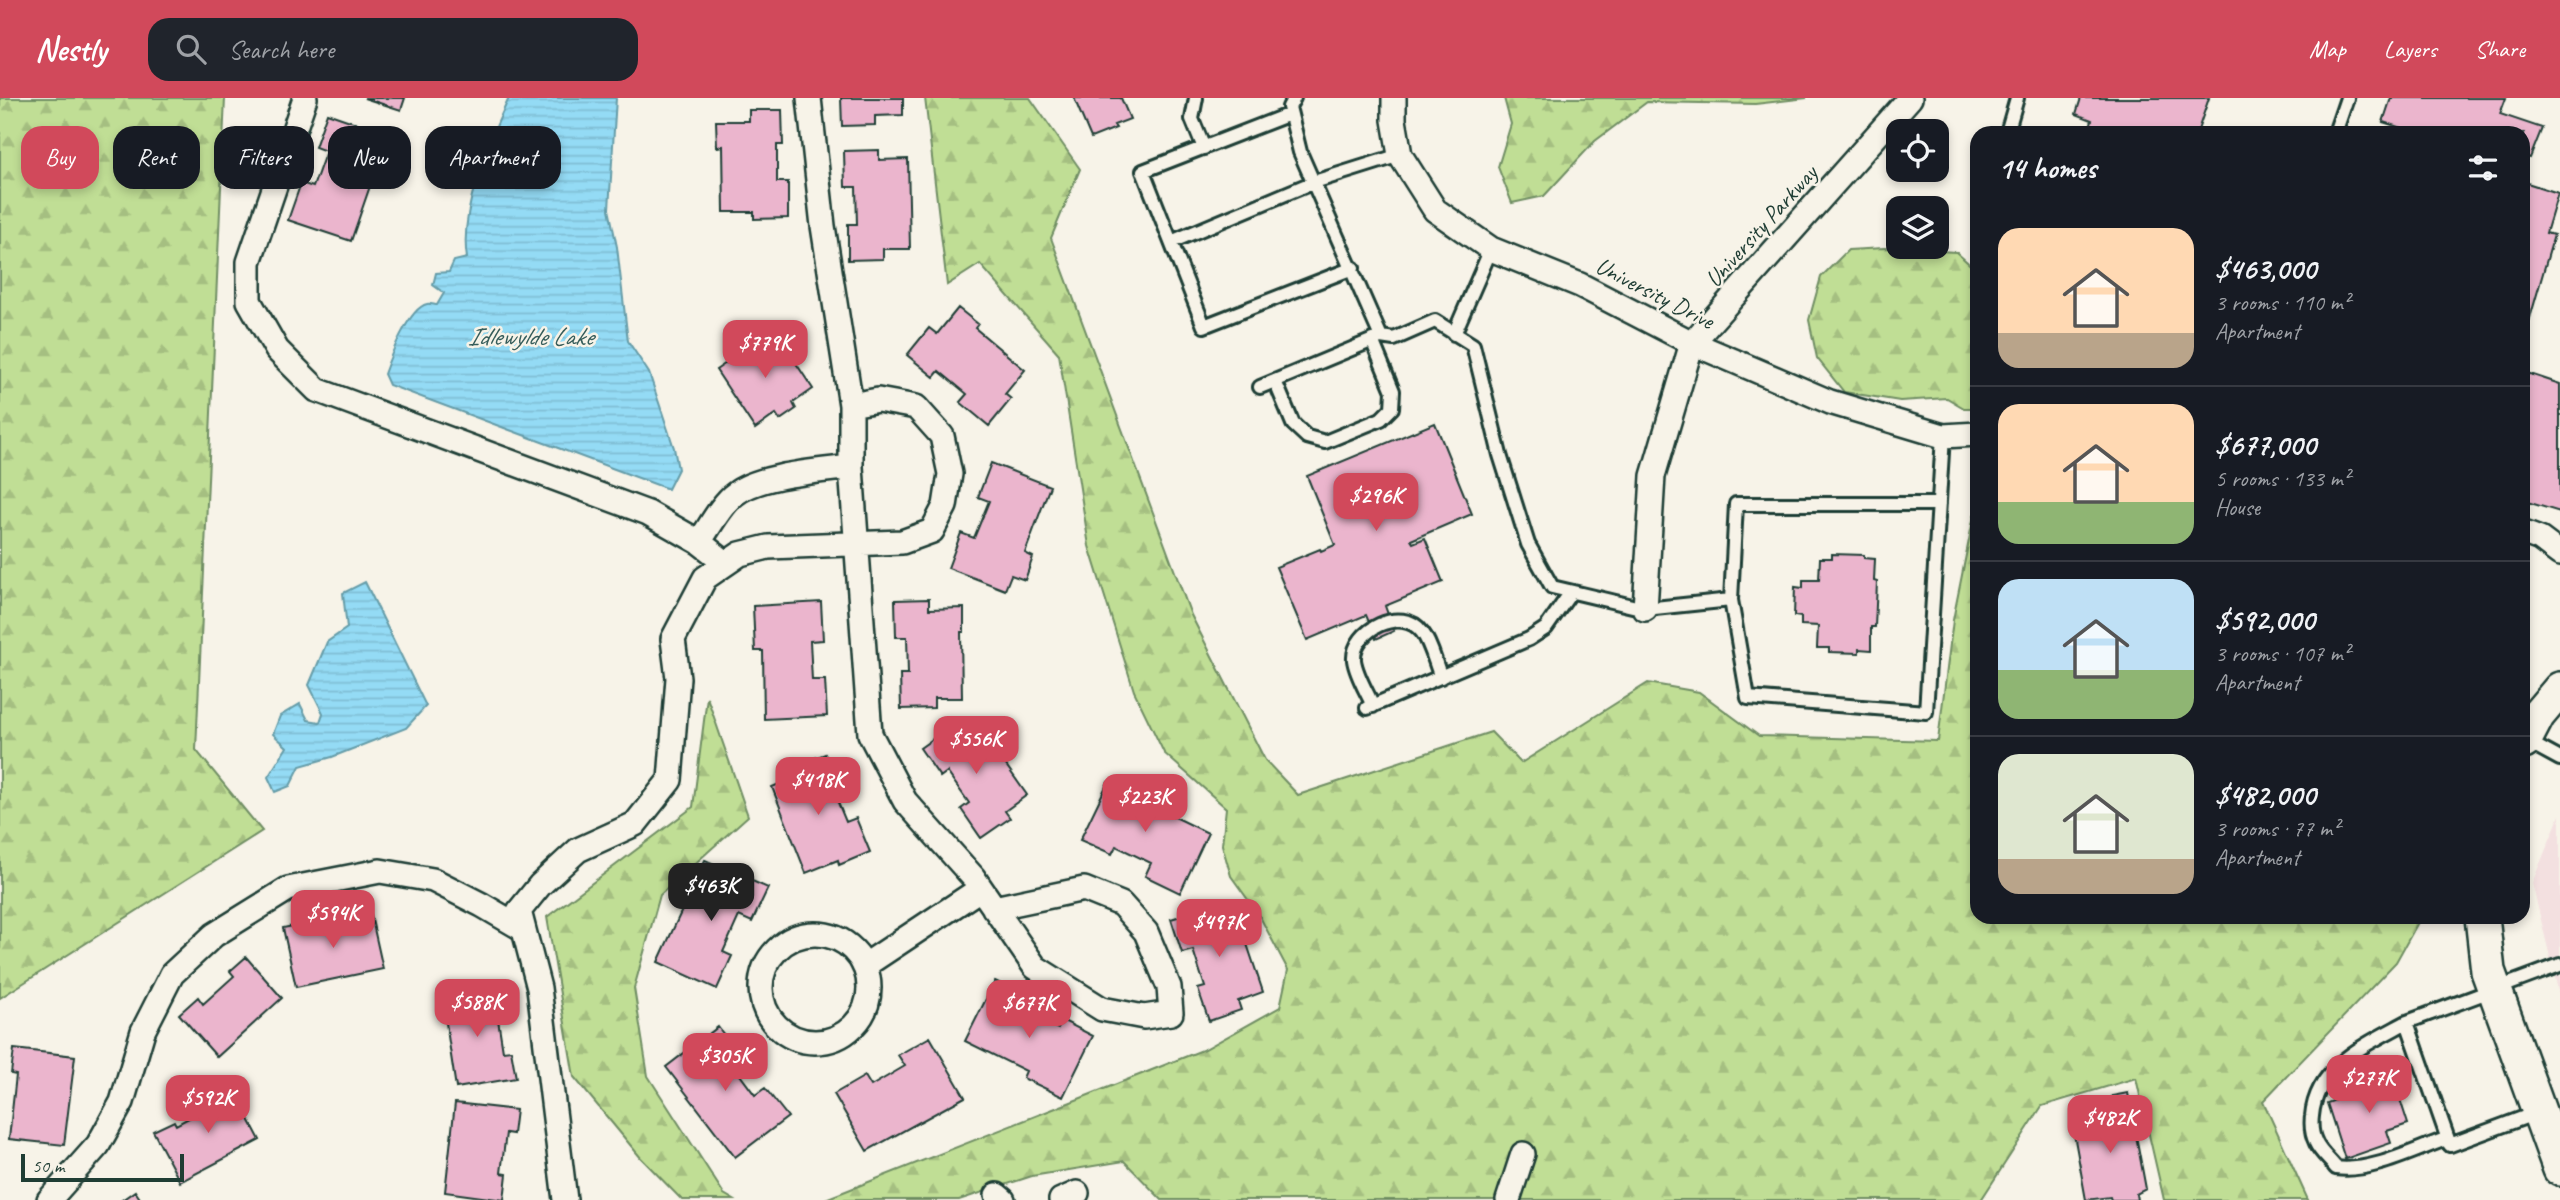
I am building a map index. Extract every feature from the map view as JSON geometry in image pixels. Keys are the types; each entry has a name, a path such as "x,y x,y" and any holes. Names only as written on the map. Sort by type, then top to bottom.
{"main road":[{"path":"2530,730 2538,715 2560,689"},
{"path":"2483,924 2487,971 2560,1169"}],"street":[{"path":"305,98 249,262 249,301 277,350 317,390 648,513 699,542 726,564"},
{"path":"809,98 823,226 850,405 851,467 870,734 905,801 980,889 1035,967 1102,1009 1144,1017 1171,1013 1169,987 1146,932 1121,904 1084,888 994,908"},
{"name":"University Drive","path":"1394,98 1394,120 1400,155 1435,210 1491,249 1580,285 1692,343 1830,402 1943,436 1970,434"},
{"name":"University Parkway","path":"1645,609 1653,476 1692,343 1910,98"},
{"path":"565,1200 539,988 519,911 540,885 578,850 635,824 670,780 678,678 673,639 705,578 740,554 768,547 902,542 932,531 946,506 950,474 942,436 916,407 878,400 850,405"},
{"path":"699,542 733,494 748,486 797,474 851,467"},
{"path":"2530,535 2540,539 2560,554"},
{"path":"49,1200 98,1145 121,1102 143,1031 172,975 214,935 288,889 380,871 433,880 523,929"},
{"path":"864,966 980,889"},
{"path":"806,934 824,934 841,940 855,951 864,966 869,983 867,1001 860,1018 848,1031 832,1040 814,1043 796,1039 780,1031 768,1017 762,1001 763,974 775,951 789,940 806,934"},
{"path":"1508,1200 1523,1154"}],"lane":[{"path":"1196,98 1192,119 1204,148"},
{"path":"1275,381 1293,424 1307,437 1325,442 1381,419 1392,408 1393,391 1353,268 1300,152 1289,107 1294,98"},
{"path":"2009,126 2017,98"},
{"path":"2337,126 2347,98"},
{"path":"1290,114 1143,171 1203,326 1353,268"},
{"path":"1171,242 1314,183 1400,155"},
{"path":"1454,334 1491,249"},
{"path":"1260,387 1377,338 1394,339 1435,321 1473,345 1500,455 1528,544 1552,587 1645,609 1731,600"},
{"path":"1939,504 1736,504 1731,600 1748,698 1926,712 1939,504 1943,436"},
{"path":"1441,677 1422,632 1413,624 1400,620 1385,622 1363,636 1356,648 1354,660 1370,707 1441,677 1529,639 1546,628 1571,592"},
{"path":"2530,744 2560,758"},
{"path":"2450,1145 2446,1139 2369,1166 2347,1170 2336,1168 2315,1142 2312,1122 2314,1098 2330,1070 2375,1039 2407,1022 2560,965"},
{"path":"2407,1022 2450,1145"},
{"path":"2450,1145 2539,1112"}],"shaded area":[{"path":"2560,815 2560,998 2532,883"}],"green space":[{"path":"0,98 225,98 224,126 214,126 214,189 221,189 196,750 262,831 0,998"},
{"path":"925,98 1030,98 1080,169 1051,238 1191,615 1265,760 1298,795 1491,732 1521,763 1648,683 1699,692 1759,736 1938,741 1953,620 1970,535 1970,924 2417,924 2396,962 2263,1101 2308,1200 2164,1200 2136,1078 2042,1106 1981,1200 1162,1200 1124,1161 1032,1176 959,1200 823,1200 1205,1049 1280,1007 1288,970 1259,915 1231,876 1222,845 1226,808 1164,753 1134,691 1089,546 1059,354 980,264 947,285"},
{"path":"1504,98 1807,98 1755,104 1647,102 1595,141 1544,196 1512,203 1498,167 1511,124"},
{"path":"1886,248 1886,259 1949,259 1949,252 1956,252 1970,265 1970,408 1964,408 1947,398 1900,401 1844,392 1817,358 1809,320 1821,277 1848,250"},
{"path":"707,697 748,816 660,895 634,988 648,1076 724,1194 734,1200 682,1200 641,1158 574,1077 547,917 693,807"}],"water":[{"name":"Idlewylde Lake","path":"509,98 616,98 609,209 617,247 628,341 649,373 674,448 678,469 668,489 389,385 384,374 407,323 420,307 427,304 437,305 444,293 433,285 436,273 449,272 454,261 467,258 467,219 474,189 561,189 561,126 497,126"},
{"path":"365,582 426,706 406,728 332,757 300,766 290,786 275,792 268,777 287,747 273,734 280,716 300,704 308,720 320,722 323,713 309,685 327,642 347,628 343,593"}],"building":[{"path":"364,98 405,98 401,110"},
{"path":"841,98 903,98 903,115 875,116 875,125 842,126"},
{"path":"1074,98 1121,98 1130,119 1091,138"},
{"path":"2081,98 2209,98 2199,126 2090,126 2092,120 2076,114"},
{"path":"2391,98 2506,98 2500,114 2542,128 2530,158 2530,126 2395,126 2383,122"},
{"path":"749,110 782,110 783,145 777,145 777,182 788,182 788,218 754,219 754,212 724,212 723,146 717,147 716,121 749,121"},
{"path":"327,113 365,126 328,126 328,189 369,189 351,241 288,220 299,189 314,189 326,151 315,147"},
{"path":"879,150 879,160 908,159 910,249 883,249 883,259 848,260 848,224 857,224 856,187 845,187 844,151"},
{"path":"2530,184 2558,193 2546,233 2554,235 2530,318"},
{"path":"958,308 978,324 975,328 1025,370 1005,394 1011,399 989,426 960,402 967,394 939,371 934,377 907,355 929,328 937,334"},
{"path":"774,330 813,389 793,403 796,409 780,420 776,414 755,429 716,370"},
{"path":"2530,374 2560,384 2560,512 2530,503"},
{"path":"1435,423 1472,514 1411,540 1413,543 1425,538 1443,582 1385,606 1394,631 1376,639 1366,615 1307,640 1276,567 1335,545 1307,476"},
{"path":"991,463 1050,486 1025,553 1033,557 1025,580 1011,575 1005,590 948,568 961,533 974,538 989,501 978,497"},
{"path":"1832,554 1864,555 1864,558 1875,559 1874,581 1877,582 1871,650 1859,649 1859,653 1829,652 1829,648 1817,648 1818,626 1801,625 1801,617 1794,616 1795,587 1803,588 1803,580 1819,580 1820,558 1832,558"},
{"path":"929,599 929,609 964,608 964,632 961,632 962,698 934,698 934,708 901,709 900,674 908,674 907,637 896,637 895,600"},
{"path":"821,602 823,640 810,641 812,680 825,680 827,716 764,719 763,651 755,651 753,606"},
{"path":"975,721 1027,795 1005,811 1010,818 981,838 961,809 969,803 947,772 940,777 920,748 947,729 952,736"},
{"path":"825,754 838,786 832,788 846,822 856,818 870,852 839,865 838,860 806,873 772,787 796,777 792,767"},
{"path":"1132,781 1152,791 1146,803 1208,833 1180,893 1145,876 1151,863 1116,846 1112,854 1080,840 1108,782 1126,791"},
{"path":"705,860 768,888 752,922 739,916 723,952 732,956 717,989 658,962"},
{"path":"1234,905 1263,992 1238,1001 1241,1010 1209,1021 1198,989 1205,987 1193,950 1182,953 1171,919 1203,909 1205,915"},
{"path":"371,915 383,969 296,987 283,928 308,923 309,928"},
{"path":"246,957 282,998 217,1057 179,1014 198,997 203,1004 234,976 230,971"},
{"path":"995,981 1030,999 1023,1012 1058,1029 1062,1020 1093,1036 1063,1097 1023,1078 1026,1071 965,1041"},
{"path":"498,988 502,1013 497,1013 503,1051 511,1050 516,1078 456,1088 442,997"},
{"path":"718,1027 741,1057 732,1064 755,1095 765,1088 788,1117 735,1157 666,1067"},
{"path":"930,1037 965,1097 867,1151 834,1094 865,1076 871,1086 905,1066 898,1055"},
{"path":"14,1049 75,1056 64,1145 9,1139 16,1075 11,1074"},
{"path":"2388,1067 2404,1076 2407,1087 2397,1090 2408,1124 2387,1131 2391,1143 2345,1159 2327,1103 2381,1084 2377,1071"},
{"path":"231,1085 260,1140 180,1182 153,1131 174,1121 176,1125 213,1105 208,1096"},
{"path":"2128,1093 2146,1189 2136,1194 2137,1200 2111,1200 2110,1197 2086,1200 2072,1123 2116,1115 2112,1096"},
{"path":"455,1103 516,1110 513,1134 506,1133 501,1173 507,1174 504,1200 445,1192"},
{"path":"135,1191 141,1200 122,1200"}]}
